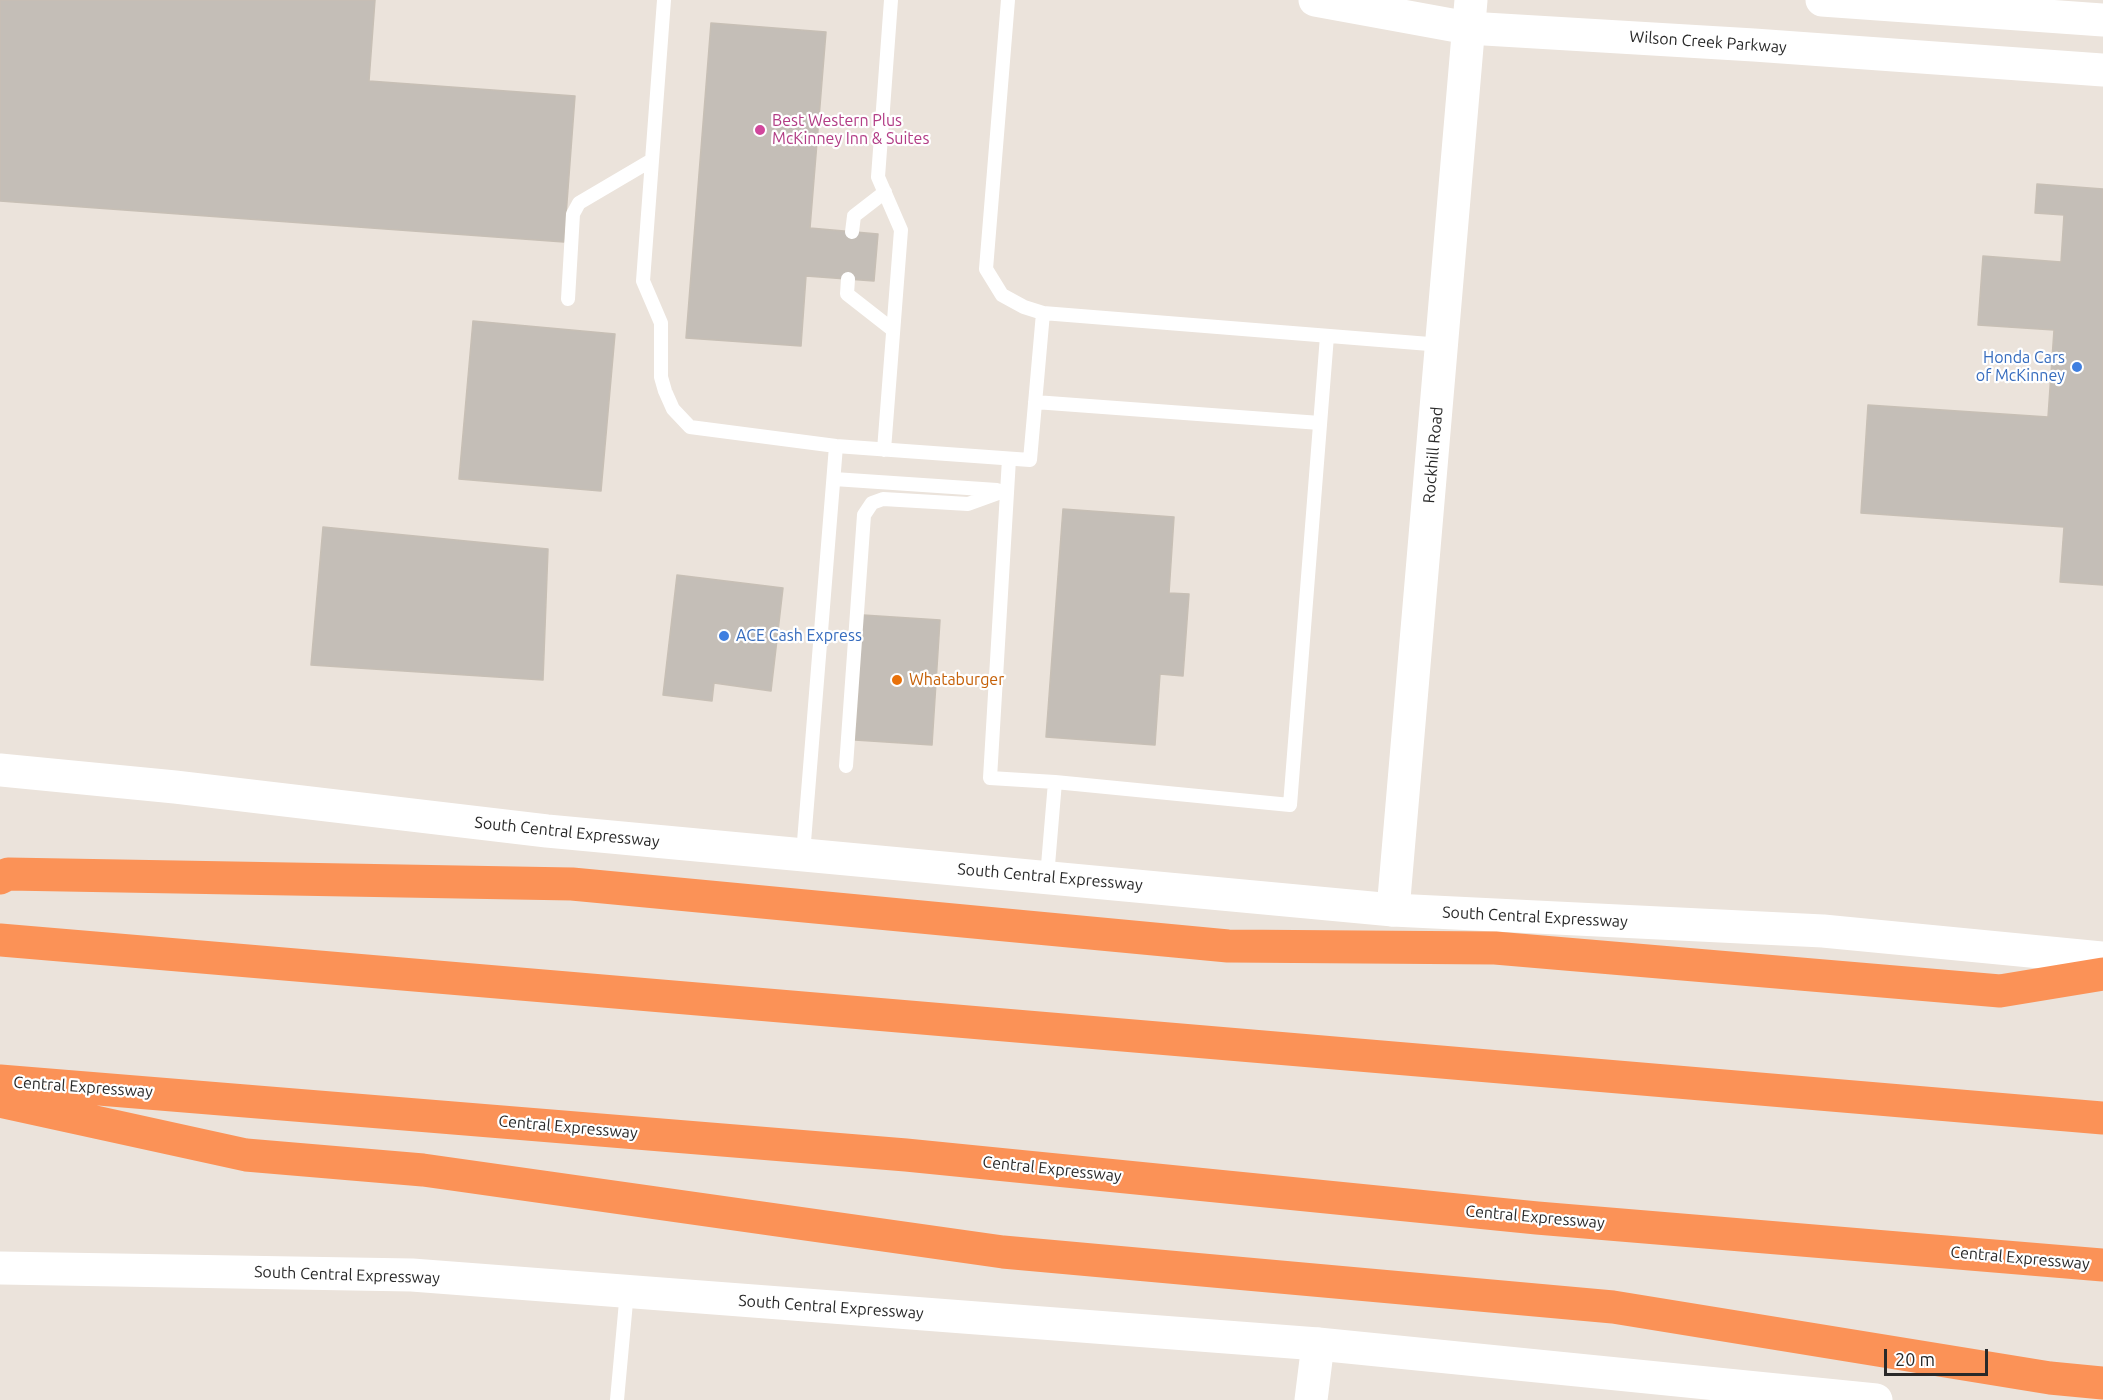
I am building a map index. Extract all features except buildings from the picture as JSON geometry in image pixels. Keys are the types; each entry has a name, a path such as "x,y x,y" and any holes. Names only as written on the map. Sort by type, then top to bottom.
{"highway":[{"path":"0,878 8,874 572,884 1228,946 1495,948 2000,991 2103,974"},
{"path":"0,940 2103,1118"},
{"name":"Central Expressway","path":"0,1081 906,1155 1537,1218 2103,1265"},
{"path":"0,1101 246,1155 423,1170 1004,1252 1613,1307 2038,1376 2103,1383"}],"main road":[{"name":"Wilson Creek Parkway","path":"1315,0 1470,14 1754,45 2103,70"},
{"path":"1822,0 2103,20"},
{"name":"Rockhill Road","path":"1393,910 1470,14"},
{"name":"South Central Expressway","path":"0,770 175,787 547,831 1393,910 1823,931 2103,958"},
{"name":"South Central Expressway","path":"0,1268 412,1275 1318,1344 1876,1400"},
{"path":"1311,1400 1318,1344"}],"lane":[{"path":"664,0 643,281 661,323 661,377 673,409 690,427 837,446 1030,460 1043,314"},
{"path":"884,450 901,230 878,177 891,0"},
{"path":"1008,0 986,269 1002,295 1043,314 1442,345"},
{"path":"567,299 573,214 579,204 652,160"},
{"path":"852,232 854,216 885,192"},
{"path":"848,279 847,294 893,330"},
{"path":"1009,459 990,778 1055,782 1290,805 1327,336"},
{"path":"1035,402 1320,423"},
{"path":"803,854 837,446"},
{"path":"834,479 1006,491"},
{"path":"846,766 864,515 872,503 883,499 968,504 1006,491"},
{"path":"1047,877 1055,782"},
{"path":"617,1400 627,1291"}],"place":[{"name":"Best Western Plus McKinney Inn & Suites","path":"760,130"},
{"name":"Honda Cars of McKinney","path":"2077,367"},
{"name":"ACE Cash Express","path":"724,636"},
{"name":"Whataburger","path":"897,680"}]}
